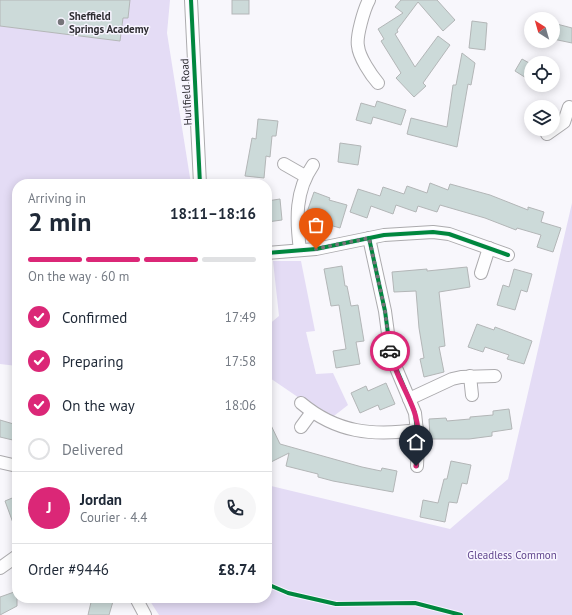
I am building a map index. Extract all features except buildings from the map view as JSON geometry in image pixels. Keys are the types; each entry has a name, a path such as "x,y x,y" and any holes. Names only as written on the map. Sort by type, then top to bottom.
{"street":[{"name":"Hurlfield Road","path":"191,0 200,179"},
{"path":"369,0 364,10 358,46 371,75 378,83"},
{"path":"560,125 564,122 571,104"},
{"path":"284,164 305,176"},
{"path":"300,250 297,209 299,192 305,176 313,165"},
{"path":"272,253 316,249 369,238 410,232 432,232 448,234 508,255"},
{"path":"369,238 385,311 391,356 396,372 415,413 418,430 419,453 416,466"},
{"path":"481,274 489,248"},
{"path":"409,398 452,379 470,376 495,376"},
{"path":"470,376 472,395"},
{"path":"301,403 312,412 352,431 382,433 418,430"},
{"path":"301,427 312,412"},
{"path":"0,462 12,465"},
{"path":"0,568 12,560"},
{"path":"136,606 145,615"}],"green space":[{"path":"130,0 170,0 167,33 190,179 12,179 12,365 0,364 0,26 120,41 123,18"},
{"name":"Gleadless Common","path":"572,203 572,615 159,615 151,603 272,603 272,486 450,529 508,479"},
{"path":"273,261 301,261 315,331 306,332 316,374 333,373 348,405 330,419 272,379 272,322 279,316"}],"cycle path":[{"path":"191,0 200,179"},
{"path":"272,253 316,249 384,235 433,232 449,234 508,255"},
{"path":"369,238 385,311 391,356 415,413 418,441 417,466"},
{"path":"272,586 288,593 336,604 415,603 461,615"}],"way so far":[{"path":"316,249 369,238 385,311 390,351"}],"place":[{"name":"Sheffield Springs Academy","path":"61,22"}],"route":[{"path":"390,351 396,372 415,413 418,430 419,453 416,466"}]}
